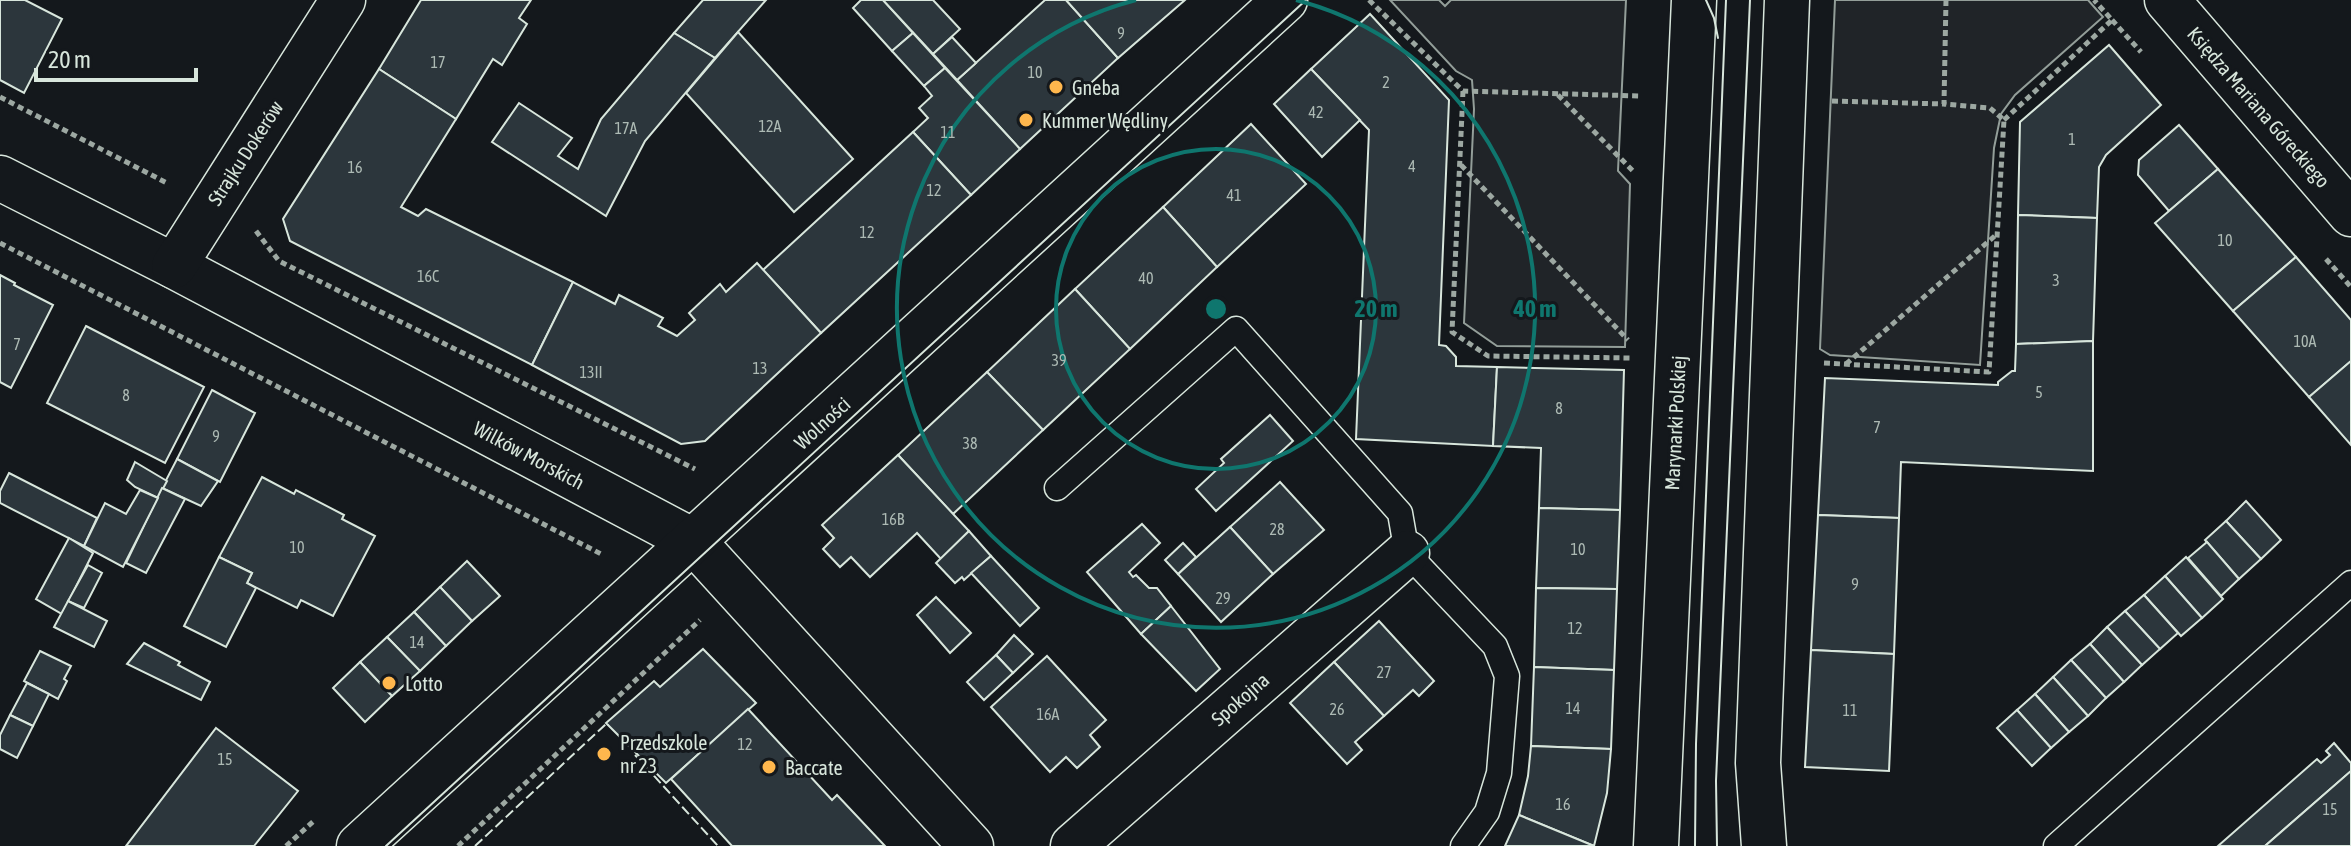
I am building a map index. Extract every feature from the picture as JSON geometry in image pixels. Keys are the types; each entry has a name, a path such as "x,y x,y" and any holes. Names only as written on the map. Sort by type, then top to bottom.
{"street":[{"name":"Strajku Dokerów","path":"174,266 343,0"},
{"name":"Wolności","path":"359,846 1285,0"},
{"name":"Marynarki Polskiej","path":"1656,846 1694,0"},
{"path":"1764,846 1758,763 1787,0"},
{"name":"Księdza Mariana Góreckiego","path":"2167,0 2351,214"},
{"name":"Wilków Morskich","path":"0,178 174,266 693,541 971,846"},
{"name":"Spokojna","path":"1073,846 1407,553"}],"lane":[{"path":"1057,488 1236,329 1400,513 1407,553 1495,646 1507,676 1499,773 1487,812 1463,846"},
{"path":"2056,846 2351,583"}],"path":[{"path":"1369,0 1463,91 1646,96"},
{"path":"1944,104 1946,0"},
{"path":"1821,363 1989,372 2004,120 2112,20 2094,0"},
{"path":"1463,91 1452,332 1488,356 1636,358"},
{"path":"1557,94 1642,180"},
{"path":"0,97 167,183"},
{"path":"1818,101 1990,108 2004,120"},
{"path":"1460,164 1637,349"},
{"path":"251,226 279,261 695,469"},
{"path":"1845,364 1998,234"},
{"path":"0,243 604,555"},
{"path":"458,846 735,588"}],"shaded area":[{"path":"1390,0 1439,0 1445,6 1451,0 1626,0 1618,171 1630,184 1625,347 1497,346 1464,323 1474,109 1472,80 1456,71"},
{"path":"1835,0 2088,0 2103,17 2015,95 2001,114 1994,148 1980,365 1830,355 1820,349"}],"building":[{"path":"0,0 25,0 62,19 24,93 0,80"},
{"path":"421,0 531,0 519,18 527,24 502,65 493,59 456,119 379,69"},
{"path":"703,0 766,0 715,58 674,33"},
{"path":"861,0 883,0 913,33 892,51 853,8"},
{"path":"883,0 933,0 960,29 933,54"},
{"path":"1045,0 1066,0 1118,58 1020,149 957,80"},
{"path":"1066,0 1185,0 1118,58"},
{"path":"1370,14 1449,100 1439,345 1446,346 1456,357 1456,366 1497,367 1493,446 1356,439 1369,130 1311,69"},
{"path":"738,32 853,159 794,212 686,93"},
{"path":"674,33 715,58 645,141 606,216 492,142 519,103 572,138 558,156 578,169 601,119"},
{"path":"913,33 945,68 924,86 892,51"},
{"path":"952,37 976,63 957,80 933,54"},
{"path":"2109,45 2161,105 2106,155 2099,167 2097,218 2018,215 2020,122"},
{"path":"945,68 1020,149 971,195 913,132 928,118 919,108 932,96 924,86"},
{"path":"379,69 456,119 401,207 418,216 426,209 573,282 532,365 290,241 283,219"},
{"path":"1311,69 1360,120 1322,157 1274,104"},
{"path":"1251,124 1306,184 1217,267 1163,207"},
{"path":"2179,125 2218,169 2169,211 2138,175 2139,160"},
{"path":"913,132 971,195 821,333 763,270"},
{"path":"2218,169 2296,257 2233,311 2155,223"},
{"path":"1163,207 1217,267 1130,349 1075,289"},
{"path":"2018,215 2097,218 2093,341 2016,344"},
{"path":"2296,257 2351,320 2351,361 2309,397 2233,311"},
{"path":"757,263 821,333 705,441 681,444 532,365 573,282 615,304 619,295 663,318 658,326 677,336 695,320 689,313 720,284 726,292"},
{"path":"0,275 53,305 11,388 0,382"},
{"path":"1075,289 1130,349 1043,430 987,372"},
{"path":"86,326 204,387 165,463 47,403"},
{"path":"2093,341 2093,471 1901,462 1899,518 1818,515 1825,378 1998,385 2015,371 2016,344"},
{"path":"2351,361 2351,445 2309,397"},
{"path":"1497,367 1624,370 1620,510 1539,508 1541,448 1493,446"},
{"path":"987,372 1043,430 953,514 898,455"},
{"path":"212,390 255,413 220,482 177,459"},
{"path":"1270,415 1293,441 1216,511 1196,489 1224,463 1221,459"},
{"path":"898,455 969,531 941,559 917,533 870,577 851,557 840,567 823,549 834,538 822,525"},
{"path":"177,459 218,481 201,506 162,488"},
{"path":"135,462 167,481 158,498 127,480"},
{"path":"9,473 97,518 84,546 0,503 0,491"},
{"path":"262,477 294,494 296,490 344,515 342,519 375,536 333,616 301,600 297,608 247,583 252,573 219,557"},
{"path":"1280,482 1324,530 1273,574 1230,527"},
{"path":"162,488 185,499 146,573 126,563"},
{"path":"140,490 158,498 123,567 84,546 105,503 126,514"},
{"path":"2246,501 2281,540 2261,559 2226,521"},
{"path":"1539,508 1620,510 1617,589 1536,588"},
{"path":"1818,515 1899,518 1894,654 1811,650"},
{"path":"2226,521 2261,559 2239,579 2205,540"},
{"path":"1142,524 1160,543 1129,572 1149,588 1157,588 1171,606 1141,634 1087,572"},
{"path":"1230,527 1273,574 1221,622 1178,574"},
{"path":"969,531 991,556 964,580 962,577 955,583 936,563"},
{"path":"69,538 93,553 62,614 36,599"},
{"path":"2207,542 2239,579 2221,596 2188,558"},
{"path":"1183,543 1196,557 1178,574 1165,560"},
{"path":"991,556 1039,608 1020,626 971,573"},
{"path":"219,557 252,573 247,583 256,588 226,647 184,626"},
{"path":"2186,557 2223,599 2202,618 2165,576"},
{"path":"467,561 500,596 472,621 440,587"},
{"path":"88,565 102,573 84,608 68,601"},
{"path":"2165,576 2202,618 2181,636 2144,595"},
{"path":"440,587 472,621 446,646 414,612"},
{"path":"1536,588 1617,589 1614,670 1534,667"},
{"path":"2144,595 2178,633 2160,649 2125,611"},
{"path":"936,597 971,633 950,653 917,615"},
{"path":"68,601 107,621 94,647 54,627"},
{"path":"1171,606 1220,669 1196,691 1141,634"},
{"path":"2125,611 2160,649 2142,665 2107,627"},
{"path":"414,612 446,646 420,671 387,637"},
{"path":"1379,621 1434,681 1419,696 1413,690 1384,716 1334,662"},
{"path":"2107,627 2142,665 2124,682 2090,644"},
{"path":"1014,635 1033,654 1013,673 996,655"},
{"path":"387,637 420,671 392,696 360,662"},
{"path":"144,643 210,682 201,700 127,664"},
{"path":"2090,644 2124,682 2106,698 2071,660"},
{"path":"703,649 756,703 666,783 606,723 654,681 660,687"},
{"path":"1811,650 1894,654 1889,771 1805,767"},
{"path":"40,651 71,666 58,699 24,681"},
{"path":"996,655 1013,673 984,700 967,682"},
{"path":"1047,656 1106,720 1090,735 1100,747 1077,768 1066,757 1050,772 991,707"},
{"path":"2071,660 2106,698 2088,716 2053,677"},
{"path":"360,662 392,696 365,722 333,688"},
{"path":"1334,662 1384,716 1355,742 1362,750 1347,764 1290,703"},
{"path":"1534,667 1614,670 1611,749 1531,746"},
{"path":"2053,677 2088,716 2069,732 2035,694"},
{"path":"27,683 49,694 33,726 10,715"},
{"path":"2035,694 2069,732 2051,748 2017,710"},
{"path":"748,709 832,800 837,795 885,846 732,846 671,779"},
{"path":"2017,710 2051,748 2032,766 1997,728"},
{"path":"10,715 33,726 17,758 0,749 0,735"},
{"path":"216,728 298,791 254,846 126,846"},
{"path":"2334,743 2351,763 2351,771 2265,846 2218,846 2317,759 2321,763 2330,755 2326,751"},
{"path":"1531,746 1611,749 1607,793 1594,846 1519,815"},
{"path":"2351,771 2351,846 2265,846"},
{"path":"1519,815 1594,846 1505,846"}],"tram line":[{"path":"386,846 1306,0"},
{"path":"1706,0 1718,38"},
{"path":"1695,846 1696,744 1726,0"},
{"path":"1717,846 1716,781 1750,0"}],"fence":[{"path":"475,846 608,725"},
{"path":"635,755 718,846"}],"place":[{"name":"Gneba","path":"1056,87"},
{"name":"Kummer Wędliny","path":"1026,120"},
{"name":"Lotto","path":"389,683"},
{"name":"Przedszkole nr 23","path":"604,754"},
{"name":"Baccate","path":"769,767"}]}
